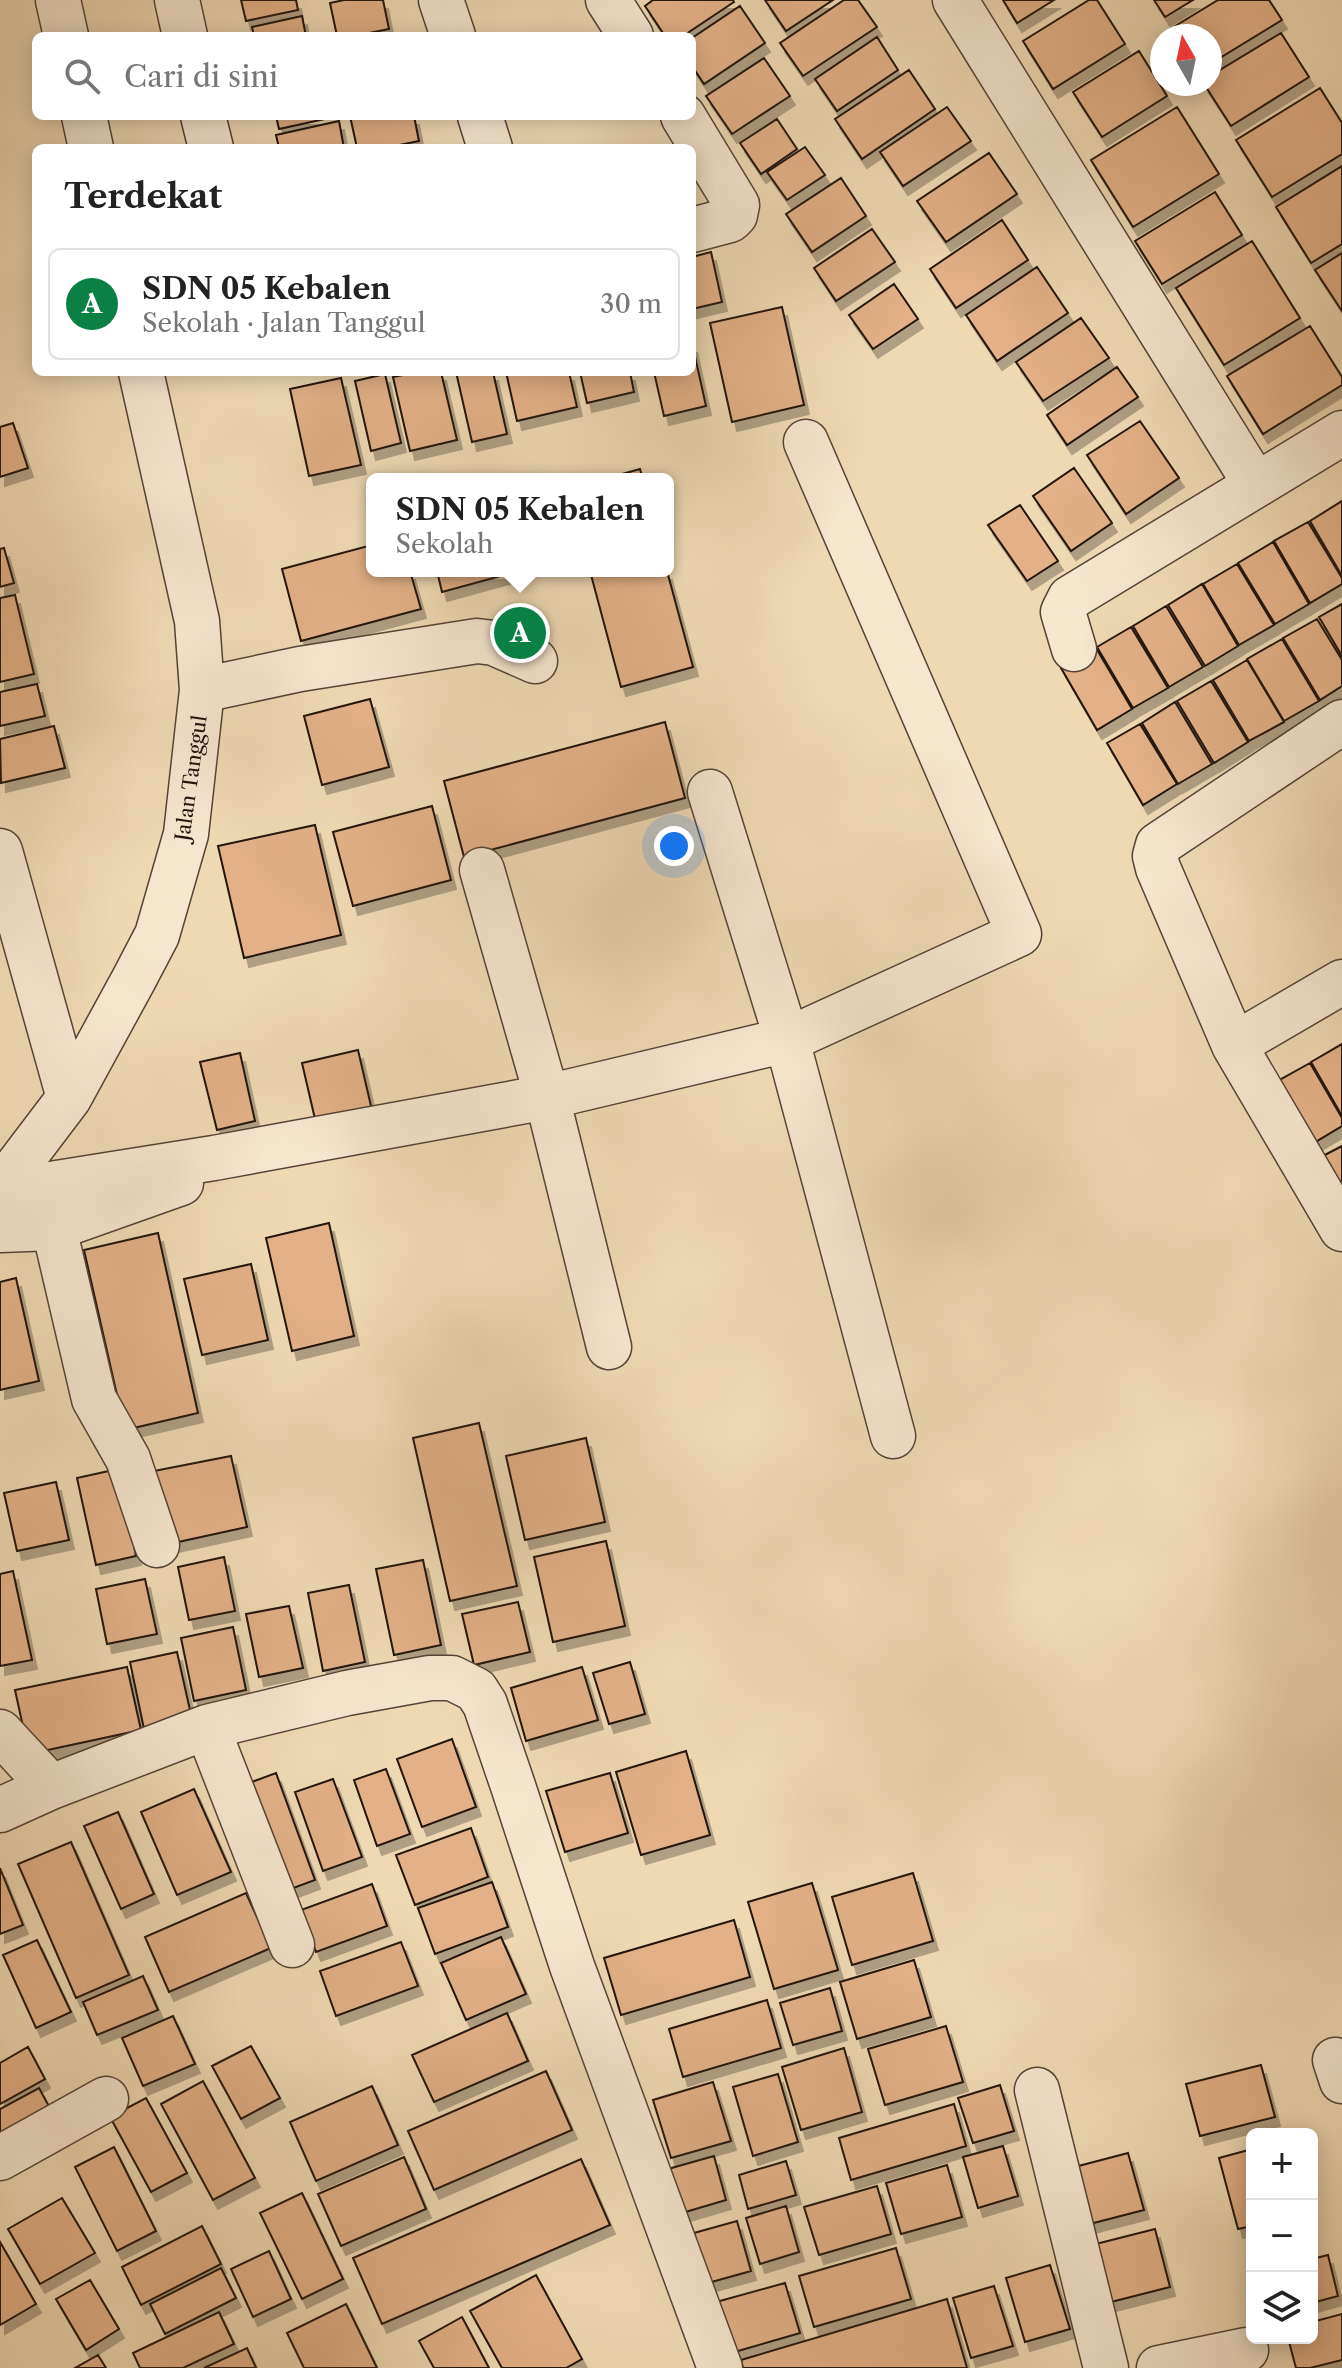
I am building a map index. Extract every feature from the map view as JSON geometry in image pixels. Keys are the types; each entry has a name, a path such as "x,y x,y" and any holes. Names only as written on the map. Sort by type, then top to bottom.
{"street":[{"path":"58,0 65,32"},
{"path":"177,0 184,32"},
{"path":"608,0 628,32"},
{"path":"955,0 1256,485"},
{"path":"85,120 90,144"},
{"path":"204,120 210,144"},
{"path":"481,120 489,144"},
{"path":"685,120 737,205 735,215 730,220 696,229"},
{"name":"Jalan Tanggul","path":"0,1190 69,1098 157,935 186,834 202,690 197,621 142,376"},
{"path":"1074,649 1063,612 1070,598 1342,433"},
{"path":"0,1190 214,1158 547,1097 787,1040 1019,934 806,442"},
{"path":"202,690 300,669 477,641 494,643 535,661"},
{"path":"1342,722 1158,845 1155,856 1234,1045 1342,1229"},
{"path":"710,792 787,1040 893,1436"},
{"path":"0,851 69,1098"},
{"path":"482,870 547,1097 609,1347"},
{"path":"1234,1045 1342,982"},
{"path":"0,1230 54,1228 178,1185 214,1158"},
{"path":"54,1228 94,1399 128,1459 157,1545"},
{"path":"0,1810 207,1727 347,1693 430,1678 452,1678 476,1690 485,1704 572,1966 720,2368"},
{"path":"207,1727 292,1945"},
{"path":"0,1732 51,1787"},
{"path":"1037,2090 1106,2368"},
{"path":"0,2158 106,2099"},
{"path":"1159,2368 1246,2350"}],"building":[{"path":"241,0 296,0 298,10 246,21"},
{"path":"383,0 389,29 336,32 330,3"},
{"path":"653,0 734,2 689,32 662,32 645,6"},
{"path":"765,0 833,0 786,31"},
{"path":"844,0 858,0 877,27 803,76 780,43"},
{"path":"1003,0 1054,0 1017,23"},
{"path":"1089,0 1097,0 1125,44 1053,89 1023,41"},
{"path":"1154,0 1193,0 1165,17"},
{"path":"1218,0 1269,0 1282,20 1222,57 1222,24 1179,24"},
{"path":"740,6 765,43 704,84 696,72 696,35"},
{"path":"302,16 305,32 253,32 252,27"},
{"path":"1281,33 1309,77 1231,126 1212,96 1222,96 1222,69"},
{"path":"877,37 898,70 837,111 815,79"},
{"path":"1139,51 1150,69 1150,96 1167,96 1102,137 1073,92"},
{"path":"764,58 790,96 732,134 706,96"},
{"path":"909,70 935,109 862,159 835,119"},
{"path":"1320,88 1342,123 1342,154 1272,197 1236,140"},
{"path":"947,107 971,141 903,186 880,152"},
{"path":"1177,107 1219,174 1133,227 1091,160"},
{"path":"777,119 797,149 761,174 740,143"},
{"path":"277,120 320,120 279,129"},
{"path":"351,120 415,120 419,141 356,144"},
{"path":"339,121 343,144 278,144 276,135"},
{"path":"805,147 825,175 787,200 767,172"},
{"path":"989,153 1017,194 946,242 917,201"},
{"path":"1342,166 1342,244 1311,263 1276,207"},
{"path":"841,178 866,216 812,252 786,214"},
{"path":"1215,192 1242,235 1162,284 1135,241"},
{"path":"1002,220 1028,260 956,308 930,269"},
{"path":"872,229 895,262 836,301 814,268"},
{"path":"1252,241 1300,318 1224,365 1176,288"},
{"path":"711,252 722,302 696,308 696,256"},
{"path":"1342,253 1342,311 1315,270"},
{"path":"1037,267 1068,313 997,361 966,315"},
{"path":"894,284 918,319 873,349 849,315"},
{"path":"782,307 804,405 732,422 710,323"},
{"path":"1081,318 1109,358 1043,401 1016,362"},
{"path":"1310,326 1342,377 1342,385 1263,434 1227,376"},
{"path":"696,361 706,406 664,416 655,376 696,376"},
{"path":"1117,367 1138,397 1067,445 1047,415"},
{"path":"385,376 401,443 371,451 355,381"},
{"path":"442,376 457,440 410,451 393,377"},
{"path":"457,376 494,376 507,434 472,442"},
{"path":"507,376 570,376 577,407 517,421"},
{"path":"581,376 631,376 634,392 587,403"},
{"path":"341,378 361,465 309,476 290,389"},
{"path":"1140,421 1179,478 1126,514 1087,455"},
{"path":"13,423 28,468 0,477 0,427"},
{"path":"1074,468 1112,523 1071,551 1033,496"},
{"path":"1342,501 1342,576 1310,521"},
{"path":"1020,505 1058,561 1027,581 988,525"},
{"path":"1308,522 1342,578 1342,584 1310,603 1274,541"},
{"path":"1273,542 1309,604 1275,624 1238,563"},
{"path":"366,547 366,577 412,577 421,609 301,641 282,569"},
{"path":"4,548 14,583 0,587 0,549"},
{"path":"1237,564 1274,625 1239,645 1203,584"},
{"path":"438,577 497,577 442,592"},
{"path":"592,577 669,577 693,667 621,687"},
{"path":"1202,584 1238,646 1205,666 1168,605"},
{"path":"15,595 34,674 0,682 0,598"},
{"path":"1342,604 1342,656 1319,617"},
{"path":"1166,606 1203,667 1169,687 1133,626"},
{"path":"1317,619 1342,660 1342,686 1320,700 1283,638"},
{"path":"1131,627 1168,688 1133,708 1097,647"},
{"path":"1282,639 1319,701 1284,721 1247,659"},
{"path":"1096,648 1132,709 1097,730 1061,668"},
{"path":"1247,660 1284,722 1249,741 1213,680"},
{"path":"1211,681 1248,742 1214,763 1177,701"},
{"path":"37,684 45,716 0,726 0,692"},
{"path":"370,699 389,767 322,785 304,716"},
{"path":"1175,702 1212,764 1178,784 1142,723"},
{"path":"665,722 685,798 464,857 444,781"},
{"path":"1140,724 1177,784 1143,805 1107,743"},
{"path":"54,726 65,768 1,783 0,739"},
{"path":"432,806 451,880 353,906 333,832"},
{"path":"315,825 341,935 244,958 218,846"},
{"path":"1342,1044 1342,1116 1311,1062"},
{"path":"358,1050 374,1119 318,1132 302,1063"},
{"path":"240,1053 255,1121 217,1130 200,1062"},
{"path":"1310,1063 1342,1118 1342,1126 1312,1144 1276,1082"},
{"path":"1342,1146 1342,1197 1319,1158"},
{"path":"329,1223 354,1336 292,1351 266,1238"},
{"path":"158,1233 198,1413 125,1430 84,1250"},
{"path":"251,1264 268,1340 202,1355 184,1279"},
{"path":"16,1278 39,1381 0,1390 0,1282"},
{"path":"479,1423 517,1586 450,1601 413,1438"},
{"path":"586,1438 605,1522 525,1540 506,1456"},
{"path":"231,1456 247,1527 169,1544 154,1471"},
{"path":"118,1469 136,1556 96,1565 77,1478"},
{"path":"56,1482 69,1540 17,1551 4,1493"},
{"path":"606,1541 625,1626 553,1642 534,1557"},
{"path":"224,1557 235,1611 189,1620 178,1567"},
{"path":"423,1560 441,1645 394,1655 376,1569"},
{"path":"13,1571 32,1660 0,1666 0,1574"},
{"path":"145,1579 157,1634 107,1644 96,1589"},
{"path":"349,1585 365,1662 323,1671 308,1593"},
{"path":"518,1602 530,1652 474,1665 462,1614"},
{"path":"289,1606 303,1668 259,1677 246,1614"},
{"path":"233,1627 246,1690 194,1701 181,1638"},
{"path":"177,1652 192,1719 144,1729 130,1662"},
{"path":"630,1662 645,1714 609,1724 593,1673"},
{"path":"127,1667 141,1730 29,1754 15,1690"},
{"path":"582,1667 598,1720 526,1741 511,1688"},
{"path":"452,1739 476,1807 422,1827 397,1759"},
{"path":"686,1751 710,1835 641,1855 616,1772"},
{"path":"386,1769 410,1834 377,1846 354,1780"},
{"path":"276,1773 315,1880 280,1893 241,1786"},
{"path":"610,1773 628,1833 565,1852 546,1791"},
{"path":"333,1779 362,1857 323,1871 295,1792"},
{"path":"194,1789 231,1872 177,1895 141,1812"},
{"path":"118,1812 154,1894 121,1909 84,1826"},
{"path":"471,1828 488,1877 415,1905 396,1855"},
{"path":"71,1842 129,1975 76,1998 18,1864"},
{"path":"0,1868 23,1925 0,1934"},
{"path":"913,1873 933,1941 852,1965 832,1897"},
{"path":"492,1882 508,1927 435,1954 418,1908"},
{"path":"812,1883 838,1970 774,1989 748,1902"},
{"path":"372,1884 387,1926 316,1952 301,1910"},
{"path":"246,1893 271,1948 169,1992 145,1937"},
{"path":"734,1920 750,1977 621,2015 604,1958"},
{"path":"501,1937 526,1994 466,2020 441,1963"},
{"path":"37,1940 71,2012 36,2028 3,1955"},
{"path":"401,1942 418,1986 336,2016 320,1971"},
{"path":"914,1960 931,2017 857,2039 840,1982"},
{"path":"143,1976 158,2010 97,2035 83,2002"},
{"path":"830,1988 842,2031 793,2045 780,2003"},
{"path":"767,2000 781,2048 683,2077 669,2029"},
{"path":"507,2013 528,2061 434,2102 412,2055"},
{"path":"173,2016 195,2064 143,2086 122,2038"},
{"path":"946,2026 963,2082 885,2105 868,2049"},
{"path":"251,2046 280,2098 241,2119 212,2066"},
{"path":"28,2047 45,2079 0,2104 0,2063"},
{"path":"844,2048 862,2112 801,2130 782,2067"},
{"path":"1261,2065 1275,2117 1200,2136 1186,2084"},
{"path":"546,2071 572,2130 434,2190 408,2131"},
{"path":"778,2074 798,2142 753,2156 733,2087"},
{"path":"203,2081 255,2178 213,2200 161,2104"},
{"path":"713,2082 731,2141 671,2158 653,2100"},
{"path":"1000,2085 1014,2131 973,2143 958,2098"},
{"path":"372,2086 398,2145 316,2181 290,2122"},
{"path":"39,2088 57,2121 0,2152 0,2109"},
{"path":"146,2098 187,2173 151,2192 110,2117"},
{"path":"954,2104 966,2146 851,2180 839,2138"},
{"path":"1003,2146 1018,2196 978,2208 963,2157"},
{"path":"114,2147 156,2231 117,2251 75,2167"},
{"path":"1246,2151 1246,2227 1238,2229 1219,2158"},
{"path":"1128,2153 1144,2210 1082,2226 1067,2169"},
{"path":"714,2156 726,2200 682,2213 668,2169"},
{"path":"404,2157 426,2209 341,2246 318,2194"},
{"path":"581,2159 610,2225 382,2324 353,2258"},
{"path":"786,2161 796,2195 748,2209 739,2175"},
{"path":"947,2165 962,2217 901,2234 886,2183"},
{"path":"877,2186 891,2234 819,2255 804,2207"},
{"path":"302,2193 343,2279 302,2299 260,2213"},
{"path":"62,2198 95,2253 40,2284 8,2229"},
{"path":"786,2206 799,2252 760,2264 746,2218"},
{"path":"737,2221 751,2271 708,2283 694,2233"},
{"path":"202,2226 221,2264 141,2305 122,2267"},
{"path":"1155,2229 1170,2287 1107,2303 1092,2245"},
{"path":"0,2242 36,2304 0,2325"},
{"path":"896,2248 911,2299 814,2327 799,2276"},
{"path":"269,2251 291,2299 253,2317 231,2269"},
{"path":"1328,2255 1338,2296 1318,2301 1318,2272 1318,2258"},
{"path":"1050,2265 1070,2329 1025,2342 1006,2278"},
{"path":"221,2268 236,2298 165,2334 150,2304"},
{"path":"536,2275 582,2359 566,2368 502,2368 470,2311"},
{"path":"90,2280 119,2329 86,2350 56,2299"},
{"path":"785,2283 800,2333 724,2355 709,2304"},
{"path":"994,2286 1013,2346 971,2358 953,2298"},
{"path":"947,2299 967,2368 743,2368 741,2360"},
{"path":"346,2304 377,2368 304,2368 287,2333"},
{"path":"219,2312 234,2344 183,2368 140,2368 133,2353"},
{"path":"1342,2314 1342,2360 1296,2368 1290,2344 1318,2344 1318,2320"},
{"path":"462,2317 489,2368 434,2368 419,2341"},
{"path":"247,2348 256,2368 204,2368"},
{"path":"98,2355 106,2368 75,2368"}],"place":[{"name":"SDN 05 Kebalen","path":"520,633"}]}
